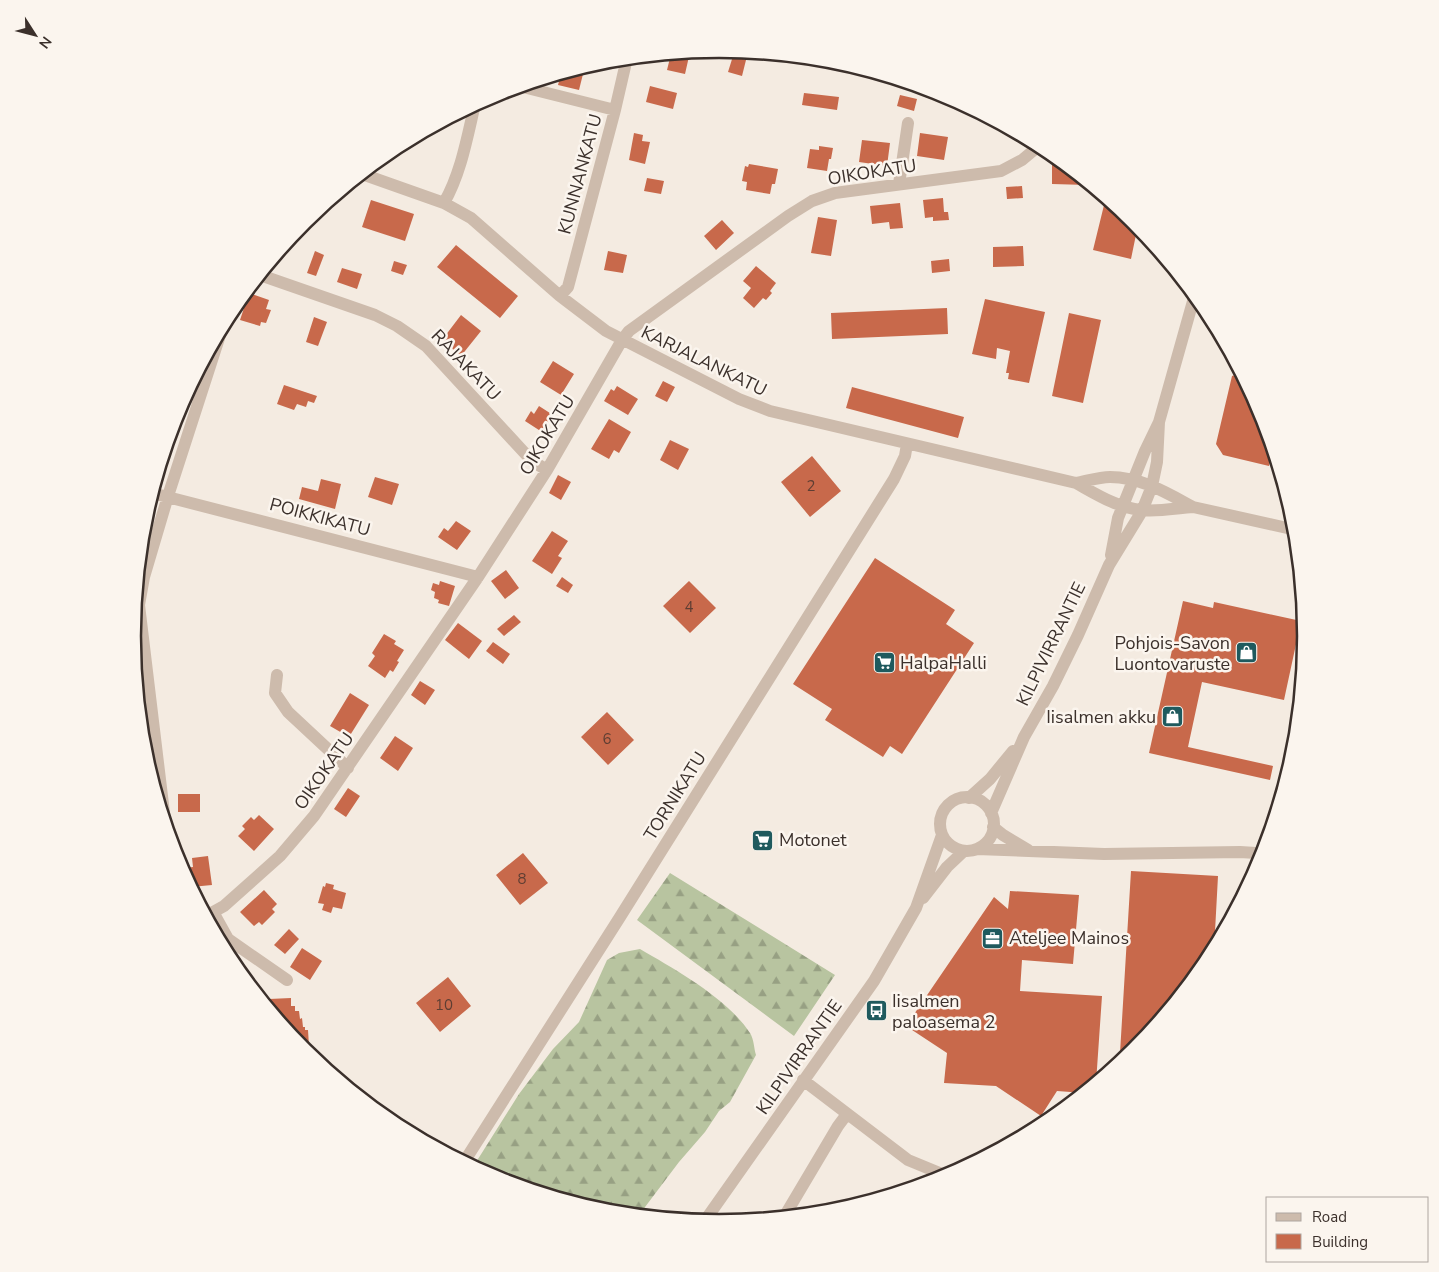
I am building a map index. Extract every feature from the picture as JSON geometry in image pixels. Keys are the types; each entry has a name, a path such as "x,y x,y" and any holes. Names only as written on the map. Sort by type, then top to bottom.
{"street":[{"name":"KUNNANKATU","path":"560,296 568,287 625,66"},
{"path":"531,89 615,110"},
{"path":"444,203 454,186 458,174 473,113"},
{"path":"899,184 908,123"},
{"name":"OIKOKATU","path":"212,913 224,906 280,856 314,816 548,470 622,340 629,331 788,216 812,201 835,193 1001,171 1022,160 1034,150"},
{"name":"KARJALANKATU","path":"368,176 444,203 471,218 560,296 594,323 622,340 739,399 770,411 1076,483 1123,506 1142,510 1193,507"},
{"name":"RAJAKATU","path":"267,276 376,314 412,336 426,346 532,461 548,470"},
{"name":"KILPIVIRRANTIE","path":"1109,565 1118,518 1159,422 1192,303"},
{"path":"144,576 212,360"},
{"name":"KILPIVIRRANTIE","path":"991,813 1024,738 1078,636 1109,565 1142,510 1152,486 1157,462 1159,422"},
{"name":"TORNIKATU","path":"467,1157 889,487 905,456 907,444"},
{"name":"KARJALANKATU","path":"1076,483 1109,477 1134,480 1152,486 1193,507"},
{"name":"POIKKIKATU","path":"159,494 478,576"},
{"path":"1193,507 1288,528"},
{"path":"141,624 161,784"},
{"path":"277,675 275,693 288,712 348,768"},
{"name":"KILPIVIRRANTIE","path":"969,798 990,779 1024,738"},
{"path":"978,849 988,840 993,827 991,813 982,803 969,798 956,800 945,809 940,822 942,835 951,846 964,851 978,849 1104,854 1240,852 1255,854"},
{"path":"993,827 1030,851"},
{"name":"KILPIVIRRANTIE","path":"916,908 942,835"},
{"name":"KILPIVIRRANTIE","path":"710,1214 874,981 916,908 947,867 964,851"},
{"path":"227,939 287,980"},
{"path":"803,1080 908,1160 937,1172"},
{"path":"788,1211 847,1114"}],"green space":[{"path":"670,873 835,975 794,1036 637,920"},
{"path":"640,949 685,976 715,997 740,1020 750,1033 756,1055 730,1102 719,1111 705,1132 679,1162 643,1210 570,1195 534,1184 477,1161 519,1094 553,1049 579,1022 607,960 619,953"}],"building":[{"path":"732,58 746,60 742,76 728,72"},
{"path":"688,59 685,74 667,70 670,60"},
{"path":"583,74 579,90 558,85 559,80"},
{"path":"650,86 677,93 673,109 646,102"},
{"path":"804,93 839,97 837,110 802,105"},
{"path":"900,95 917,99 914,111 897,106"},
{"path":"634,133 643,135 642,141 650,142 645,164 629,160"},
{"path":"920,133 948,137 944,160 917,156"},
{"path":"862,140 890,143 887,166 859,162"},
{"path":"819,146 833,148 827,171 807,168 810,149 819,150"},
{"path":"1052,163 1081,185 1052,184"},
{"path":"749,164 778,169 775,184 772,184 770,194 746,190 747,182 742,181 745,166 748,167"},
{"path":"647,178 664,181 661,194 644,191"},
{"path":"1022,186 1023,198 1007,199 1006,187"},
{"path":"943,198 944,212 948,212 949,220 933,221 933,217 925,218 923,200"},
{"path":"371,200 414,214 405,241 362,227"},
{"path":"900,203 903,228 890,229 889,222 872,224 870,206"},
{"path":"1104,204 1136,235 1131,259 1093,250"},
{"path":"818,217 837,220 831,256 811,253"},
{"path":"722,220 734,233 716,250 704,236"},
{"path":"456,245 518,296 500,318 437,267"},
{"path":"1023,246 1024,266 993,267 993,247"},
{"path":"315,251 324,255 316,276 307,273"},
{"path":"608,251 627,255 623,273 604,270"},
{"path":"949,259 950,271 932,273 931,261"},
{"path":"394,261 407,265 403,275 391,271"},
{"path":"756,266 776,283 770,291 772,293 766,300 763,298 754,308 743,298 751,288 743,281"},
{"path":"342,268 362,274 357,289 337,282"},
{"path":"253,294 269,300 266,309 271,310 266,323 261,322 260,326 240,320 245,306"},
{"path":"985,299 1045,312 1029,383 1008,379 1009,373 1006,373 1010,351 997,348 996,359 972,354"},
{"path":"947,308 948,334 832,339 831,313"},
{"path":"1069,313 1101,320 1083,403 1052,396"},
{"path":"461,315 481,331 461,356 442,340"},
{"path":"314,317 327,322 318,346 306,342"},
{"path":"553,361 574,374 561,395 540,382"},
{"path":"1235,375 1254,415 1270,461 1269,466 1223,455 1216,444 1232,376"},
{"path":"663,381 675,387 667,402 655,396"},
{"path":"284,385 317,396 314,403 308,401 306,407 297,404 294,410 277,404"},
{"path":"617,386 638,399 628,415 604,401 611,389 614,391"},
{"path":"852,387 964,417 958,438 846,408"},
{"path":"539,406 553,415 542,432 525,421 531,411 534,414"},
{"path":"609,419 631,432 619,453 614,450 609,459 591,449"},
{"path":"670,440 689,449 678,470 660,460"},
{"path":"812,456 841,491 810,517 781,482"},
{"path":"558,475 571,482 561,500 549,493"},
{"path":"375,477 399,484 392,505 368,497"},
{"path":"321,479 341,484 335,509 299,499 302,487 318,491"},
{"path":"456,521 471,531 457,550 438,537 444,528 448,531"},
{"path":"552,531 568,541 558,556 562,558 552,574 532,561"},
{"name":"HalpaHalli","path":"875,558 955,610 946,624 974,643 902,754 890,746 883,757 825,720 832,709 793,684"},
{"path":"506,570 519,588 505,599 491,581"},
{"path":"562,577 573,585 568,593 556,586"},
{"path":"440,581 455,586 449,606 438,603 439,600 434,598 435,592 431,590 433,583 439,585"},
{"path":"689,581 716,608 690,633 663,606"},
{"path":"1183,601 1213,608 1214,602 1298,620 1298,635 1284,700 1202,682 1188,747 1273,766 1270,780 1149,753"},
{"path":"514,615 521,622 504,636 497,629"},
{"path":"458,623 482,641 469,659 445,640"},
{"path":"384,634 396,641 394,644 404,650 393,672 390,670 385,678 368,666 375,656 372,653"},
{"path":"493,642 510,654 503,664 486,651"},
{"path":"420,681 435,690 425,705 411,695"},
{"path":"350,693 369,705 349,737 330,726"},
{"path":"607,712 634,740 608,765 581,737"},
{"path":"395,736 413,748 398,771 380,758"},
{"path":"348,788 360,796 346,817 334,809"},
{"path":"178,794 200,794 200,812 178,812"},
{"path":"259,815 274,829 254,851 238,836 245,829 242,826 251,817 254,820"},
{"path":"523,853 548,883 520,905 496,875"},
{"path":"208,856 212,885 198,886 190,867 193,867 192,858"},
{"path":"1131,871 1218,876 1215,934 1201,957 1178,988 1120,1053"},
{"path":"326,883 334,885 333,889 346,893 342,909 333,907 331,913 322,910 324,904 318,903 323,886 325,887"},
{"path":"264,890 277,904 272,909 275,912 262,925 259,922 254,926 240,912"},
{"path":"1010,891 1079,895 1073,964 1022,960 1020,991 1102,996 1097,1075 1075,1092 1057,1091 1041,1116 996,1086 944,1083 947,1053 906,1026 994,897 1008,909"},
{"path":"289,929 299,939 285,954 274,945"},
{"path":"302,948 322,961 310,980 290,967"},
{"path":"448,977 471,1006 440,1032 416,1003"},
{"path":"291,998 291,1006 295,1006 295,1011 299,1011 303,1027 305,1027 305,1030 308,1030 309,1044 285,1017 270,999"}],"place":[{"name":"Pohjois-Savon Luontovaruste","path":"1246,653"},
{"name":"HalpaHalli","path":"884,663"},
{"name":"Iisalmen akku","path":"1172,717"},
{"name":"Motonet","path":"763,840"},
{"name":"Ateljee Mainos","path":"993,938"},
{"name":"Iisalmen paloasema 2","path":"876,1011"}]}
